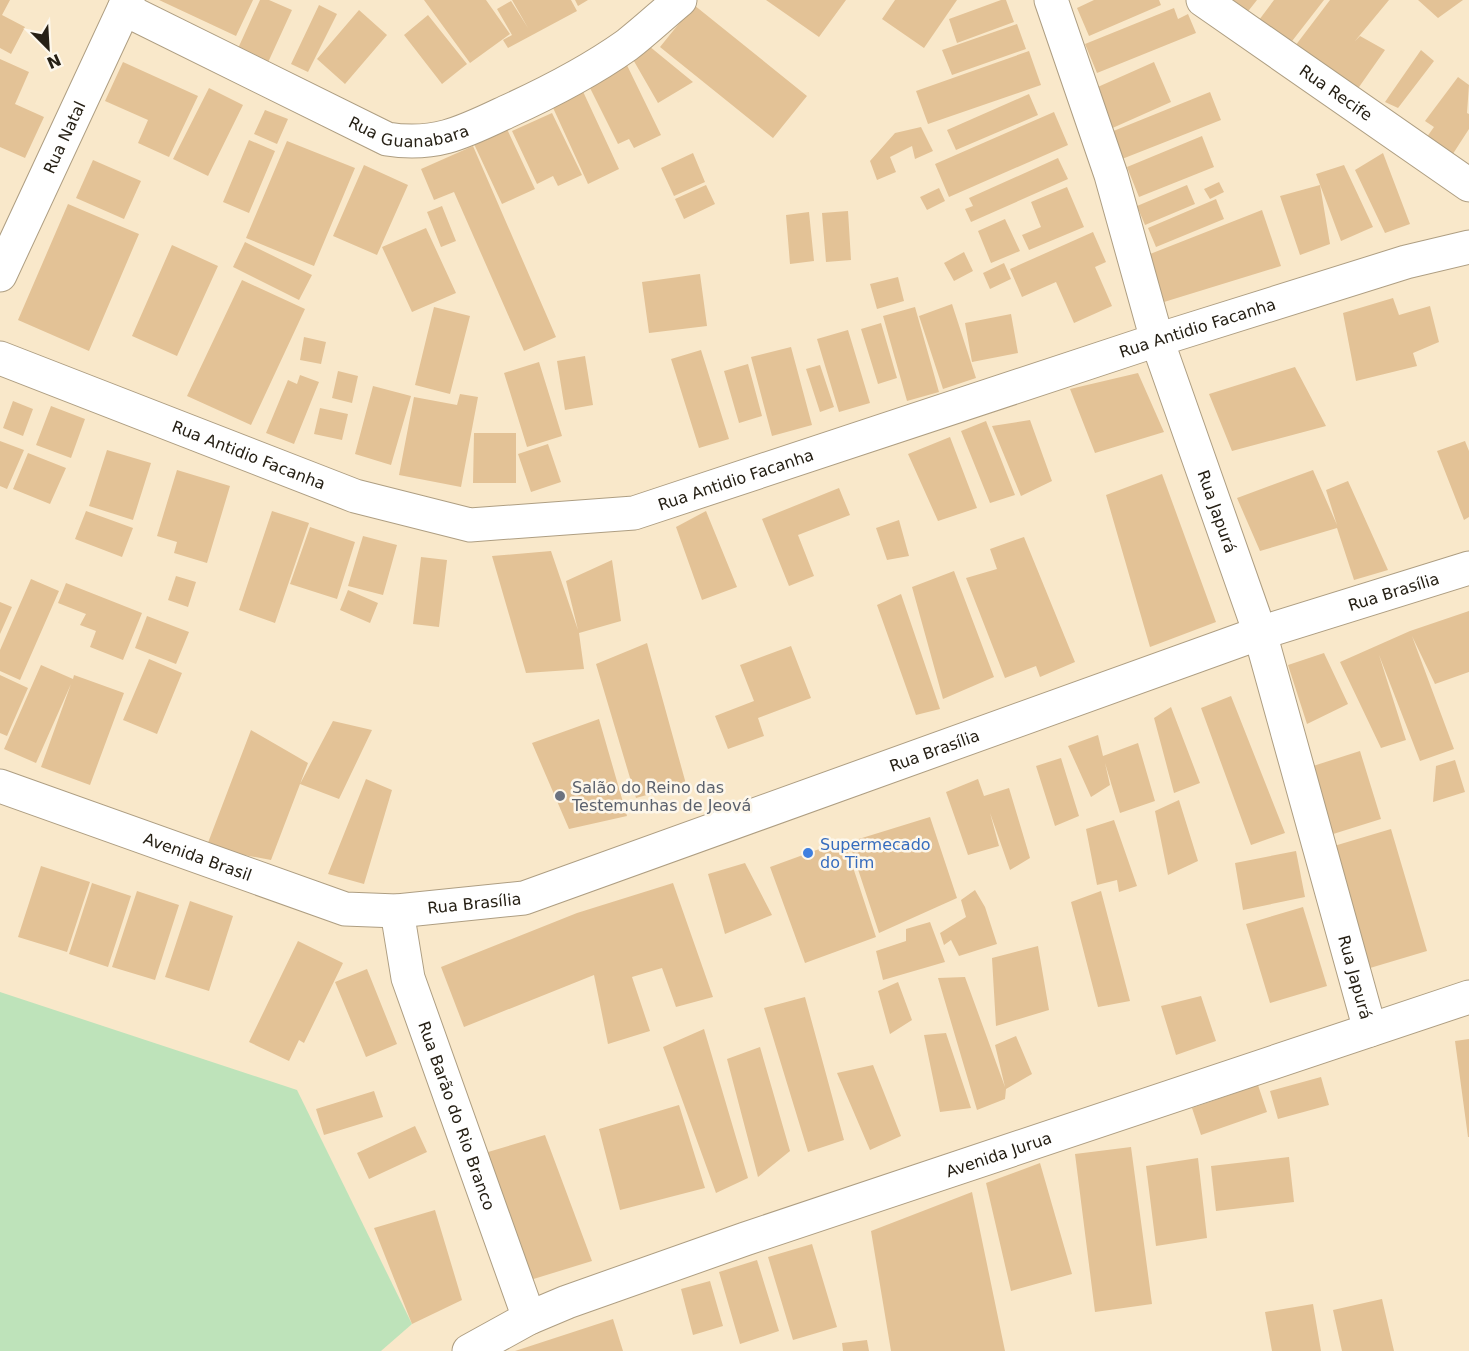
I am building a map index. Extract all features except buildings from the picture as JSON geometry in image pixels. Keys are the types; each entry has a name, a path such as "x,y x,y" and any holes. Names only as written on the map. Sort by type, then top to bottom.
{"street":[{"name":"Rua Guanabara","path":"126,5 387,139 410,143 457,135 562,86 627,45 680,0"},
{"name":"Rua Japurá","path":"1051,0 1111,175 1157,340 1260,633 1370,1030"},
{"name":"Rua Recife","path":"1203,0 1469,185"},
{"name":"Rua Natal","path":"0,275 126,5"},
{"name":"Rua Antidio Facanha","path":"0,358 355,496 470,525 634,513 1157,340 1406,262 1469,247"},
{"name":"Rua Brasília","path":"397,911 524,898 1260,633 1469,568"},
{"name":"Avenida Brasil","path":"0,786 345,909 397,911"},
{"name":"Rua Barão do Rio Branco","path":"397,911 408,978 529,1318"},
{"name":"Avenida Jurua","path":"469,1351 529,1318 745,1239 1469,998"}],"green space":[{"path":"0,992 297,1090 412,1324 381,1351 0,1351"}],"place":[{"name":"Salão do Reino das Testemunhas de Jeová","path":"560,796"},
{"name":"Supermecado do Tim","path":"808,853"}]}
